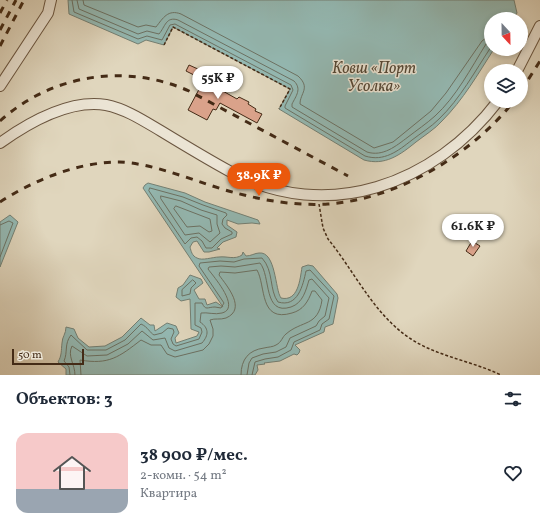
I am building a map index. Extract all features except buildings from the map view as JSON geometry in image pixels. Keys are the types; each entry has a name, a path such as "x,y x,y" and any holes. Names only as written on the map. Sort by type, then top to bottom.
{"street":[{"path":"0,86 48,13 51,0"},
{"path":"521,64 540,26"},
{"path":"0,143 30,124 62,111 79,106 105,105 129,114 247,180 294,195 346,195 372,189 401,178 441,158 466,136 493,108"}],"path":[{"path":"164,45 173,27 290,89 279,109"},
{"path":"319,196 320,212 325,234 377,306 394,325 411,340 440,354 502,375"}],"water":[{"name":"Ковш «Порт Усолка»","path":"68,0 514,0 517,12 484,12 484,56 490,56 463,96 450,113 433,129 398,155 379,162 364,160 279,109 290,89 173,27 164,45 146,40 138,44 69,14"},
{"path":"148,183 185,193 205,202 258,220 260,224 238,224 227,220 227,225 237,232 236,237 223,242 217,248 220,249 209,252 204,252 197,241 193,242 190,247 192,253 199,259 222,257 231,258 242,255 243,252 246,256 257,253 265,254 272,264 281,298 291,297 295,293 299,284 302,267 308,265 313,266 337,294 338,298 333,324 325,327 324,332 295,345 300,350 297,355 294,354 280,361 257,365 258,370 255,375 66,375 66,369 58,362 61,355 62,341 66,327 74,329 78,338 89,347 105,346 122,337 141,318 150,325 154,325 155,331 167,323 176,326 179,333 175,338 176,343 197,336 199,332 191,329 190,299 181,301 176,297 178,288 183,285 190,275 201,279 203,283 194,290 199,299 205,299 207,305 216,302 223,307 143,188"},
{"path":"10,215 18,222 0,267 0,222"}],"railway":[{"path":"0,13 7,0"},
{"path":"0,30 16,0"},
{"path":"0,46 24,0"},
{"path":"528,80 540,61"},
{"path":"0,121 20,105 66,83 90,78 115,76 140,77 165,82 189,91 348,176"},
{"path":"0,202 27,186 57,174 88,165 119,162 148,166 178,174 222,189 270,201 293,204 328,204 354,200 381,193 431,171 455,156 477,139 497,121 508,108"}]}
